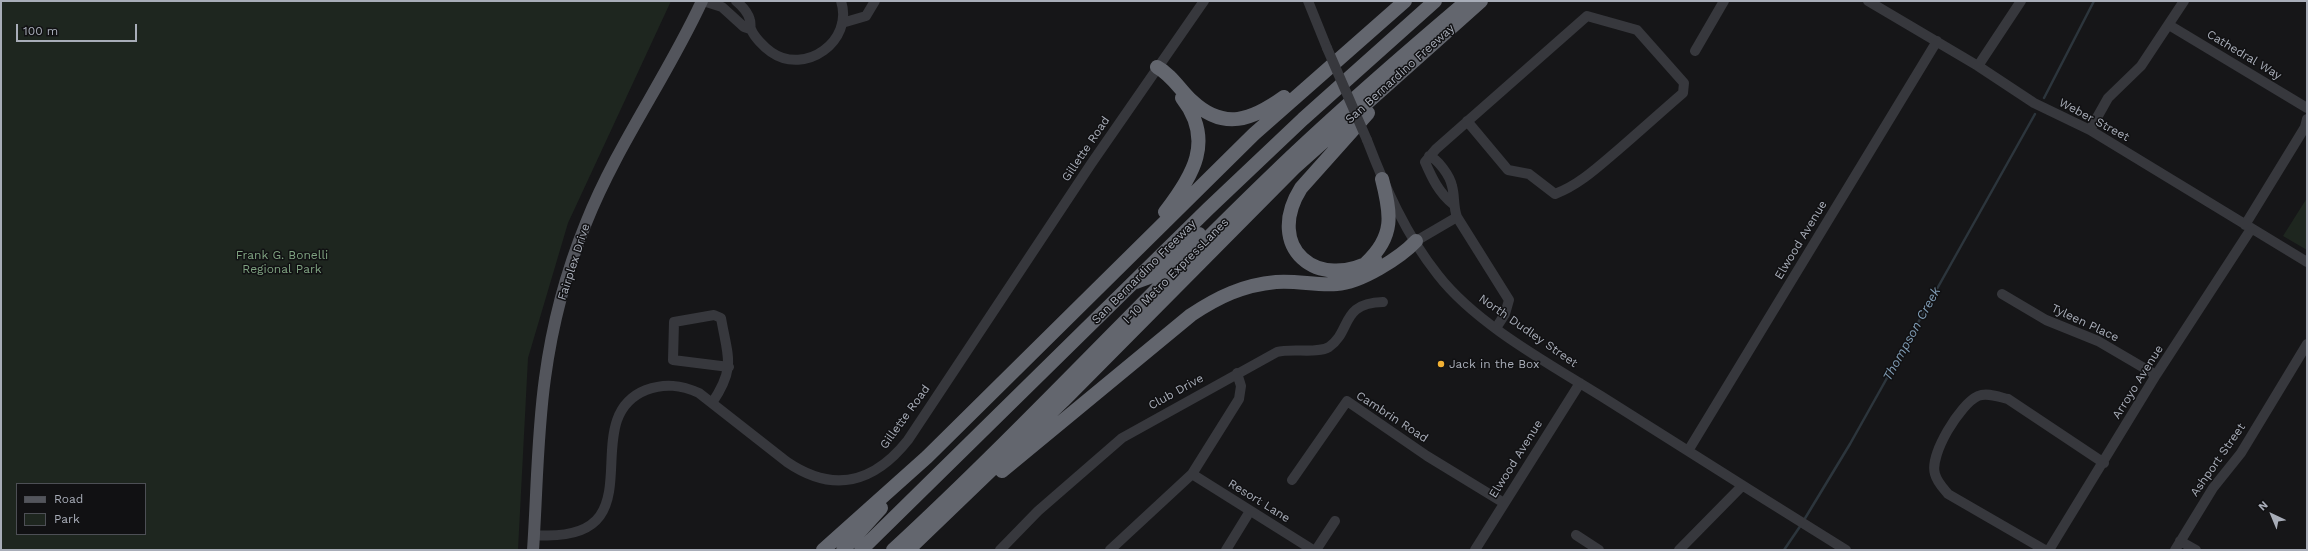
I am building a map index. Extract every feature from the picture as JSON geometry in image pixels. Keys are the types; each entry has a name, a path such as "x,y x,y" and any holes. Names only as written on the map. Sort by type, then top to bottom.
{"highway":[{"path":"823,550 927,457 1254,134 1406,1"},
{"name":"San Bernardino Freeway","path":"861,550 1130,284 1303,119 1435,1"},
{"name":"I-10 Metro ExpressLanes","path":"1130,284 1158,274 1315,123 1452,1"},
{"name":"I-10 Metro ExpressLanes","path":"893,550 1019,429 1274,173 1368,86 1467,1"},
{"name":"San Bernardino Freeway","path":"908,550 1063,401 1294,168 1481,1"},
{"path":"1158,67 1165,71 1193,102 1206,111 1217,117 1229,120 1241,120 1265,110 1348,52"},
{"path":"1412,63 1300,188 1292,202 1288,214 1292,242 1298,253 1307,263 1331,272 1347,271 1363,266 1404,242 1416,241"},
{"path":"1128,260 1185,185 1194,169 1197,156 1198,131 1190,107 1161,74 1158,67"},
{"path":"1363,266 1377,251 1389,222 1390,210 1382,179"},
{"path":"928,532 1192,315 1210,302 1242,288 1265,283 1348,283 1360,278 1407,250 1416,241"},
{"path":"843,550 927,457"}],"main road":[{"name":"Fairplex Drive","path":"533,550 538,443 545,378 557,316 569,270 586,223 612,166 689,29 703,1"}],"street":[{"path":"703,1 722,7 744,27 750,28"},
{"path":"731,14 738,2 747,13 750,21 750,28 770,52 784,59 798,61 817,56 824,51 833,40 842,23 843,9 841,1"},
{"path":"842,23 866,16 875,1"},
{"name":"Gillette Road","path":"534,535 571,535 586,529 602,512 610,493 613,436 616,421 632,400 643,392 657,386 671,385 686,387 712,402 802,472 819,479 850,480 865,476 881,468 896,455 908,440 1158,67 1204,1"},
{"name":"North Dudley Street","path":"1308,1 1382,179 1416,241 1437,274 1455,294 1496,328 1580,383 1846,550"},
{"path":"1695,51 1724,1"},
{"name":"Weber Street","path":"1868,1 1978,66 2034,103 2090,130 2307,262"},
{"path":"1978,66 2020,1"},
{"path":"2090,130 2108,98 2141,66 2184,1"},
{"path":"1453,204 1442,195 1425,162 1429,156 1467,121 1587,16 1638,30 1684,83 1683,93 1645,127 1584,178 1567,189 1555,194 1529,174 1508,170 1467,121"},
{"name":"Cathedral Way","path":"2169,25 2307,108"},
{"name":"Elwood Avenue","path":"1688,451 1937,42"},
{"name":"Arroyo Avenue","path":"2049,550 2248,227 2304,127 2307,119"},
{"path":"1429,156 1435,158 1449,178 1453,189 1453,204 1457,217 1509,300 1505,314 1496,328"},
{"path":"1436,184 1449,178"},
{"path":"1416,241 1457,217"},
{"name":"Tyleen Place","path":"2002,294 2046,320 2098,341 2156,375"},
{"name":"Club Drive","path":"1000,550 1038,511 1122,438 1277,352 1287,349 1320,350 1329,347 1351,314 1362,306 1373,302 1383,302"},
{"path":"712,402 728,375 729,367 721,318 714,315 674,322 673,360 729,367"},
{"name":"Ashport Street","path":"2178,546 2213,488 2241,454 2307,344"},
{"path":"1110,550 1192,474 1239,399 1241,386 1237,373"},
{"name":"Elwood Avenue","path":"1475,550 1580,383"},
{"path":"2045,550 1948,494 1941,486 1934,473 1934,459 1939,447 1962,410 1978,396 1991,395 2008,400 2104,463"},
{"name":"Cambrin Road","path":"1292,480 1347,401 1427,456 1504,503"},
{"name":"Resort Lane","path":"1192,474 1315,550 1335,521"},
{"path":"1679,550 1742,486"},
{"path":"1226,550 1250,511"},
{"path":"1576,535 1599,550"},
{"path":"2178,546 2196,550"}],"green space":[{"name":"Frank G. Bonelli Regional Park","path":"1,1 671,1 568,223 528,358 518,550 1,550"},
{"path":"2307,198 2307,250 2283,236"}],"waterway":[{"name":"Thompson Creek","path":"2044,98 2094,1"},
{"name":"Thompson Creek","path":"1804,520 1850,444 2035,114"},
{"name":"Thompson Creek","path":"1784,550 1801,525"}],"place":[{"name":"Jack in the Box","path":"1441,364"}]}
